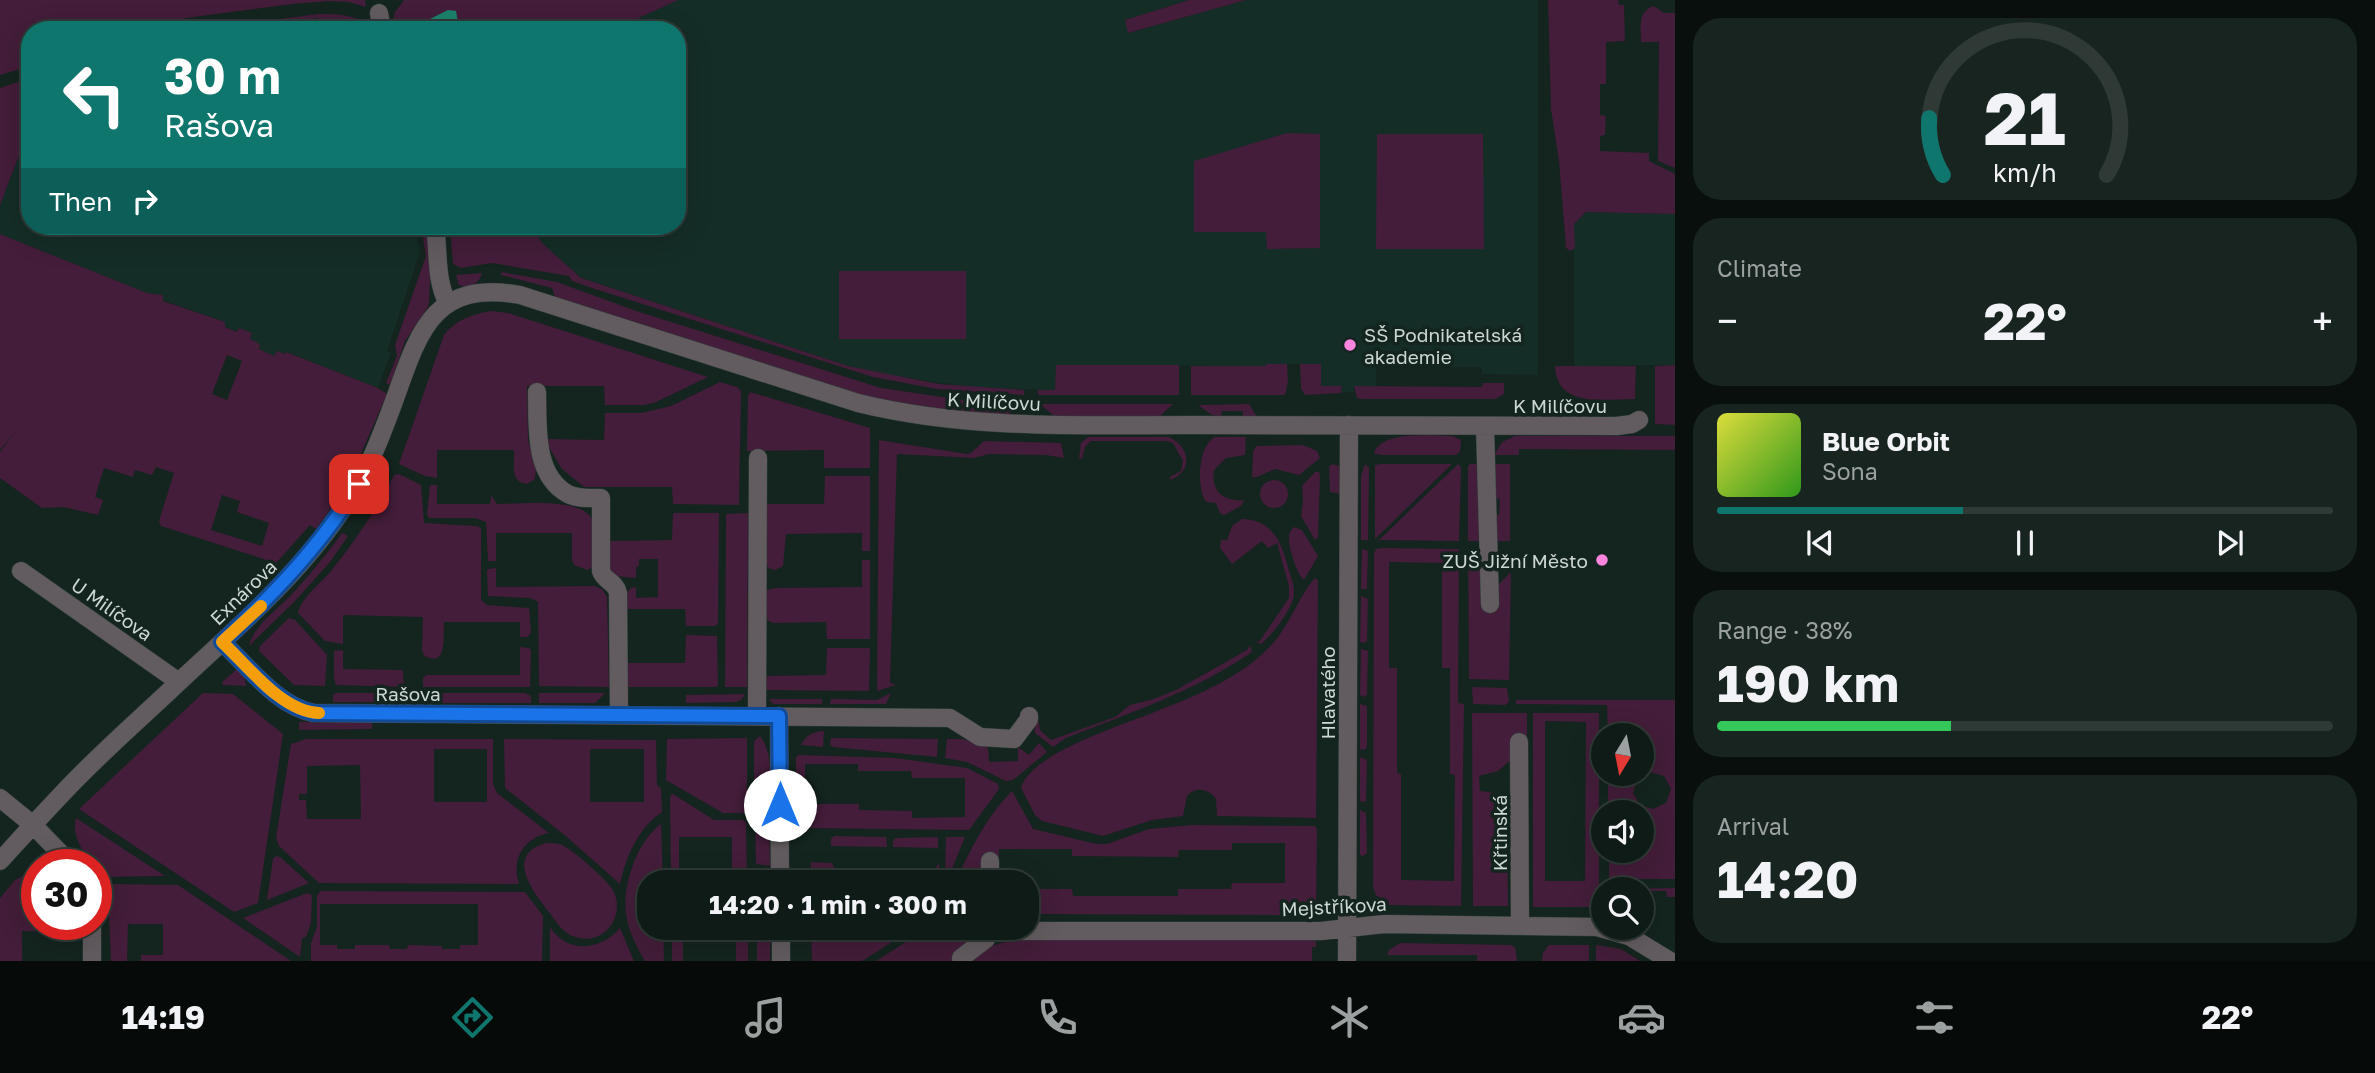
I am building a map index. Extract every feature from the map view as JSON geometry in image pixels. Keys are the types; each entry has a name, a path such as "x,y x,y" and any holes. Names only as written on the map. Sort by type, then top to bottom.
{"street":[{"path":"436,235 438,279 448,304"},
{"name":"K Milíčovu","path":"448,304 477,292 520,295 858,404 942,420 1029,425 1485,426 1617,426 1639,420"},
{"name":"Exnárova","path":"0,861 62,793 292,574 346,505 371,460 416,341 429,321 448,304"},
{"path":"537,392 538,439 550,475 568,494 583,498 601,498 601,571 605,579 616,586 618,593 619,715"},
{"name":"Hlavatého","path":"1348,961 1349,425"},
{"path":"1485,426 1490,604"},
{"path":"757,716 758,458"},
{"name":"U Milíčova","path":"21,570 179,682"},
{"name":"Rašova","path":"222,642 277,695 303,711 314,713 950,718 972,733 988,739 1014,739 1028,716"},
{"path":"779,716 780,870"},
{"name":"Křtinská","path":"1519,742 1520,924"},
{"path":"0,799 33,825 56,849"},
{"path":"990,861 990,870"},
{"name":"Mejstříkova","path":"1039,929 1321,931 1384,924 1520,924 1606,928 1629,936 1670,961"},
{"path":"92,940 92,961"},
{"path":"780,940 781,961"},
{"path":"961,958 985,940"}],"shaded area":[{"path":"0,0 365,0 366,7 349,2 328,1 176,21 21,21 21,69 0,75"},
{"path":"404,0 678,0 635,21 392,21 395,12"},
{"path":"678,0 1189,0 1125,20 1129,33 1246,0 1538,0 1538,375 1482,374 1482,367 1376,367 1376,386 1354,386 1354,392 1342,392 1341,386 1321,386 1320,364 1057,365 1055,390 980,388 887,375 848,366 581,278 542,243 537,235 686,235 686,21 635,21","holes":["1267,232 1320,248 1267,249"]},
{"path":"1189,0 1246,0 1128,33 1125,20"},
{"path":"1548,0 1618,0 1619,5 1624,5 1625,41 1606,42 1606,84 1600,84 1600,115 1606,116 1605,135 1600,136 1600,151 1649,153 1649,161 1675,174 1675,214 1586,212 1574,224 1575,248 1570,251 1566,248 1559,161 1551,109"},
{"path":"1654,6 1664,13 1675,13 1675,168 1658,161 1659,42 1641,42 1642,16"},
{"path":"448,10 456,11 458,21 431,21"},
{"path":"318,14 340,15 361,21 318,21 318,18 266,21"},
{"path":"21,81 21,150 0,205 0,88"},
{"path":"1287,133 1320,134 1320,248 1267,249 1266,232 1194,232 1194,161"},
{"path":"1377,134 1483,134 1484,249 1376,249"},
{"path":"21,150 21,235 417,235 420,252 387,351 391,353 378,388 287,352 275,356 258,349 250,340 252,333 238,332 224,326 225,322 163,300 163,295 147,293 0,234 0,205"},
{"path":"1586,212 1675,214 1675,365 1574,366 1574,224"},
{"path":"0,234 147,293 163,295 163,301 225,322 225,327 237,332 239,328 252,333 250,339 260,344 259,349 274,356 277,351 286,352 387,394 346,488 316,529 310,525 276,563 161,526 159,521 174,473 156,467 152,475 135,470 133,477 104,468 95,497 103,500 98,515 64,507 42,508 0,478 0,452 15,432 0,450","holes":["227,355 242,361 227,400 212,394","222,495 240,501 237,512 269,523 262,546 211,530"]},
{"path":"422,235 430,235 432,248 428,307 405,341 390,385 386,383 397,356 395,345 426,256"},
{"path":"451,235 537,235 542,243 581,278 848,366 939,384 1024,390 1024,395 937,389 873,377 592,288 572,281 569,276 492,263 461,268 453,264"},
{"path":"839,271 966,271 966,339 839,339"},
{"path":"501,272 557,282 636,311 881,388 963,400 1020,404 1008,415 922,408 860,396 555,297 552,288 501,275"},
{"path":"482,273 476,283 466,287 459,285 456,275"},
{"path":"491,311 508,313 708,377 654,403 644,405 605,405 604,386 527,386 528,440 536,467 535,479 527,484 521,483 515,476 514,450 437,450 437,478 425,476 399,464 444,335 465,318"},
{"path":"1287,364 1288,382 1285,395 1191,395 1191,366"},
{"path":"1300,364 1321,364 1321,386 1342,386 1341,393 1305,395 1301,389"},
{"path":"1056,365 1179,365 1179,395 1038,395 1038,390 1055,390"},
{"path":"1675,365 1675,425 1655,424 1655,366"},
{"path":"1555,366 1636,366 1635,399 1597,400 1573,395 1564,389 1558,380"},
{"path":"720,382 737,387 741,391 739,505 673,504 672,487 584,487 562,469 544,439 604,440 605,413 641,413 671,406"},
{"path":"1483,383 1504,383 1504,394 1495,399 1363,399 1357,398 1354,386 1482,387"},
{"path":"750,392 870,428 870,468 824,468 824,450 747,451"},
{"path":"1040,404 1173,404 1159,417 1055,417"},
{"path":"1249,404 1257,417 1243,417 1243,411 1222,411 1221,417 1212,415 1198,405"},
{"path":"1421,435 1452,436 1461,440 1460,452 1456,455 1374,453 1379,446 1397,438"},
{"path":"1515,436 1675,436 1675,450 1519,449 1519,455 1494,455 1502,442"},
{"path":"1088,437 1169,437 1176,441 1185,453 1186,465 1178,476 1170,480 1170,477 1181,471 1183,461 1173,443 1166,441 1091,441 1085,447 1082,459 1079,458 1081,443"},
{"path":"1215,437 1246,437 1245,455 1226,458 1214,470 1215,484 1220,494 1230,499 1244,500 1241,506 1224,515 1220,513 1216,503 1206,502 1201,487 1202,457 1209,442"},
{"path":"879,440 967,454 984,441 1061,443 1064,458 1046,455 989,454 974,458 897,454 890,683 896,685 877,691"},
{"path":"1303,445 1317,451 1320,458 1299,475 1275,469 1252,477 1253,452 1256,446"},
{"path":"1332,464 1339,466 1341,494 1330,492 1329,467"},
{"path":"1365,464 1369,468 1368,540 1361,540 1361,476"},
{"path":"1452,464 1375,539 1375,465"},
{"path":"1458,464 1461,467 1459,541 1379,540"},
{"path":"1470,464 1480,464 1483,541 1468,541"},
{"path":"1493,464 1510,464 1510,541 1497,541 1494,515 1499,515 1500,499 1493,498"},
{"path":"1315,472 1320,475 1318,537 1315,540 1301,516 1302,486"},
{"path":"399,474 421,485 424,523 481,528 481,600 487,605 529,608 531,632 528,637 520,637 520,622 444,622 443,648 438,658 432,659 422,651 423,617 343,615 343,644 325,641 298,613 307,596 331,571 357,536 394,475"},
{"path":"825,476 870,476 870,551 862,551 862,533 786,534 783,566 775,570 768,568 765,504 824,504"},
{"path":"1274,480 1284,484 1288,494 1284,504 1274,508 1264,504 1260,494 1264,484"},
{"path":"430,485 437,485 437,504 490,504 491,495 497,504 551,503 566,505 589,514 593,523 593,567 587,570 574,565 572,533 496,533 496,561 488,561 486,522 475,518 429,518 427,514"},
{"path":"673,513 719,513 718,623 715,626 686,626 685,609 626,609 626,594 631,588 636,587 636,598 658,597 658,559 639,559 636,578 613,576 609,571 609,541 672,540"},
{"path":"748,513 747,687 725,687 726,514"},
{"path":"1242,519 1262,524 1275,535 1294,589 1288,611 1261,644 1254,641 1259,642 1289,598 1289,586 1277,543 1268,548 1262,541 1232,564 1220,548 1221,540 1227,540 1232,526"},
{"path":"1294,527 1302,530 1318,556 1304,580 1296,567 1290,547 1289,534"},
{"path":"342,533 348,536 330,562 249,646 261,624 300,585"},
{"path":"1470,548 1481,549 1497,591 1499,584 1511,572 1509,680 1469,679"},
{"path":"1362,549 1368,551 1367,589 1361,589"},
{"path":"1376,549 1459,549 1458,703 1464,704 1461,906 1388,905 1376,895 1373,887","holes":["1389,562 1442,563 1442,668 1450,668 1450,774 1455,775 1454,881 1401,880 1401,774 1397,773 1397,668 1389,668"]},
{"path":"862,560 870,560 870,639 827,639 826,622 773,623 767,620 767,590 862,587"},
{"path":"496,568 496,587 594,586 602,589 607,597 609,687 539,686 538,602 530,598 488,596 487,571"},
{"path":"1315,578 1318,580 1316,818 1217,816 1216,799 1206,791 1198,790 1187,796 1183,816 1152,820 1103,836 1042,821 1035,815 1021,788 1028,775 1042,763 1081,741 1190,698 1223,682 1254,662 1278,637"},
{"path":"1361,596 1368,599 1367,641 1364,643 1360,642"},
{"path":"289,618 295,620 327,655 325,686 294,685 259,651 260,646"},
{"path":"686,635 717,636 716,687 626,687 626,663 685,663"},
{"path":"1250,645 1252,652 1208,678 1162,700 1066,738 1053,747 1035,733 1034,712 1037,712 1040,730 1051,740 1115,717 1130,705 1178,689 1247,650"},
{"path":"520,647 531,650 530,687 423,687 423,678 427,675 520,675"},
{"path":"827,648 870,648 869,691 764,690 768,676 826,675"},
{"path":"1361,649 1368,651 1367,695 1364,697 1360,695"},
{"path":"343,650 343,669 403,670 404,687 336,685 334,651"},
{"path":"237,669 244,675 246,686 223,685 222,682"},
{"path":"1472,687 1507,688 1509,702 1505,705 1473,704"},
{"path":"203,693 233,694 283,734 258,903 234,912 79,809"},
{"path":"399,693 386,702 333,702 333,695"},
{"path":"423,693 525,693 531,696 531,703 435,703"},
{"path":"539,693 605,693 595,703 539,703"},
{"path":"891,693 886,704 830,704 831,699 877,700"},
{"path":"745,694 741,700 735,702 686,703 686,695"},
{"path":"769,699 822,699 822,704 773,704"},
{"path":"1516,700 1675,700 1675,879 1609,877 1609,863 1654,863 1654,809 1666,803 1671,789 1664,776 1654,773 1654,723 1608,723 1607,705 1516,704"},
{"path":"1360,704 1367,706 1367,747 1364,750 1360,749"},
{"path":"1472,713 1527,713 1527,739 1515,739 1512,759 1498,771 1479,776 1480,791 1497,795 1507,809 1508,906 1473,906"},
{"path":"1533,713 1599,713 1599,723 1591,723 1591,786 1599,786 1599,800 1591,800 1591,863 1599,863 1599,877 1591,877 1591,907 1533,907","holes":["1545,721 1586,722 1585,881 1545,881"]},
{"path":"299,722 372,722 372,729 299,730"},
{"path":"824,731 823,747 801,745 810,735"},
{"path":"761,737 765,745 770,764 769,813 757,812 754,808 754,742"},
{"path":"747,738 747,811 744,813 723,813 666,780 667,739"},
{"path":"831,738 938,739 937,757 833,747 830,745"},
{"path":"306,739 493,739 493,784 497,793 549,833 532,840 521,851 517,867 519,884 319,883 279,846 276,838 291,744","holes":["434,749 487,749 487,802 434,802","360,765 361,819 307,819 306,800 299,800 299,794 307,794 307,766"]},
{"path":"504,739 656,740 657,785 661,788 662,812 646,826 634,844 620,884 567,837 505,788","holes":["590,749 644,749 644,802 590,802"]},
{"path":"947,739 963,739 988,748 989,762 1018,761 1018,747 1029,755 1039,743 1047,752 1013,780 1006,781 967,762 945,758"},
{"path":"798,755 895,758 967,768 998,784 999,789 969,830 806,828 796,821","holes":["805,764 858,764 858,771 911,771 912,778 965,778 965,817 912,818 912,811 859,810 859,804 805,804"]},
{"path":"1360,757 1367,760 1366,801 1363,802 1360,801"},
{"path":"1608,786 1635,786 1633,793 1637,800 1608,800"},
{"path":"1012,791 1033,829 1097,844 1107,844 1149,829 1192,825 1315,826 1316,907 1304,915 1039,914 1039,889 1072,889 1073,896 1178,896 1178,889 1231,889 1232,883 1285,883 1285,843 1232,843 1232,850 1179,850 1178,857 1072,856 1072,849 999,849 999,857 984,857 984,870 961,870 987,823"},
{"path":"673,794 714,820 746,822 747,870 732,870 732,837 679,837 679,870 671,870 670,796"},
{"path":"1360,810 1366,813 1367,853 1363,856 1360,855"},
{"path":"76,818 165,876 112,877 112,849 83,849 75,827"},
{"path":"757,820 769,820 770,866 756,864"},
{"path":"661,824 663,870 637,870 637,940 663,940 664,961 645,961 636,945 626,914 626,891 633,865 652,832"},
{"path":"834,836 886,837 887,847 831,846"},
{"path":"938,837 938,848 893,847 893,840 896,838"},
{"path":"946,837 965,837 952,870 945,870"},
{"path":"546,843 562,845 574,853 611,887 617,912 612,924 602,934 586,939 566,933 535,894 524,865 526,856 533,849"},
{"path":"276,856 309,883 267,900 273,859"},
{"path":"811,862 832,863 836,870 811,870"},
{"path":"21,877 22,961 0,961 0,898"},
{"path":"112,884 178,885 291,961 141,961 141,955 163,955 163,924 128,924 127,961 111,961"},
{"path":"1654,888 1675,888 1675,897 1667,897 1666,891 1654,891"},
{"path":"320,891 525,892 543,916 542,961 311,961 311,943 317,927 317,896","holes":["320,904 478,904 478,945 460,945 460,949 408,945 407,949 390,949 389,945 355,945 355,949 337,949 337,945 320,945"]},
{"path":"307,893 312,895 311,923 306,937 302,938 300,957 243,918"},
{"path":"550,927 565,942 584,946 603,941 620,928 634,961 550,961"},
{"path":"1039,939 1316,941 1316,947 1312,947 1312,961 971,961 991,946 1012,940"},
{"path":"672,940 683,940 683,961 672,961"},
{"path":"736,940 748,940 748,961 736,961"},
{"path":"757,940 770,940 770,961 757,961"},
{"path":"811,940 895,940 862,961 812,961"},
{"path":"909,940 972,940 957,961 876,961"},
{"path":"1400,943 1510,945 1515,947 1517,961 1477,961 1477,955 1387,955 1389,950"},
{"path":"1549,945 1589,945 1589,961 1542,961 1543,953"},
{"path":"1596,945 1621,949 1640,961 1596,961"}],"slow traffic":[{"path":"261,606 222,642 284,701 303,711 319,713"}],"place":[{"name":"SŠ Podnikatelská akademie","path":"1350,345"},
{"name":"ZUŠ Jižní Město","path":"1602,560"}],"route":[{"path":"359,484 308,556 275,592 222,642 284,701 303,711 314,713 779,716 780,805"}]}
